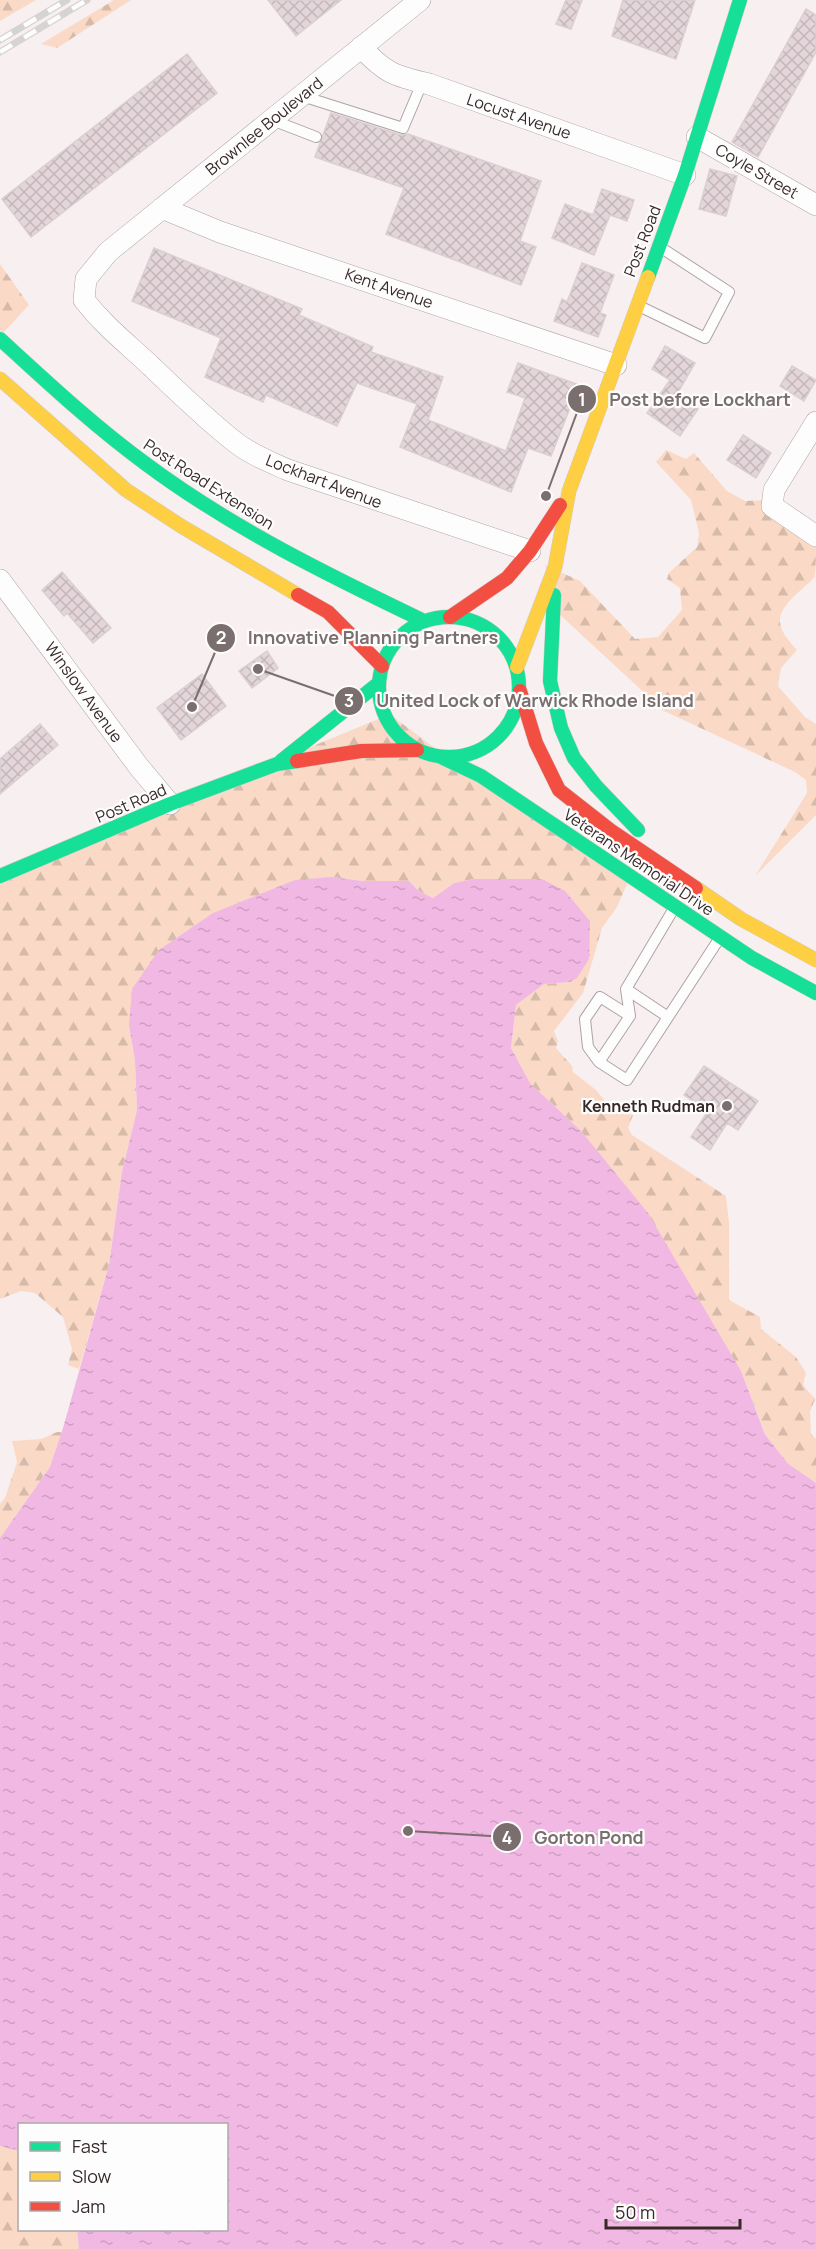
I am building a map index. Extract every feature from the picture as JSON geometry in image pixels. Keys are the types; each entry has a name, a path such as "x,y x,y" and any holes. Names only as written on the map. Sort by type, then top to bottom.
{"main road":[{"name":"Post Road","path":"569,491 685,175 740,0"},
{"name":"Post Road Extension","path":"0,339 97,426 168,481 291,557 424,621"},
{"path":"0,379 126,490 182,526 328,612 382,666"},
{"path":"450,617 507,578 530,551 569,491"},
{"path":"569,491 555,567 550,681 565,738 574,758 596,786 678,874"},
{"path":"517,667 555,567"},
{"name":"Post Road","path":"450,617 472,621 492,631 507,647 517,667 520,691 515,714 504,733 487,747 466,756 443,758 417,750 400,738 388,722 381,703 379,683 382,666 391,647 405,632 424,621 450,617"},
{"name":"Post Road","path":"277,764 379,683"},
{"name":"Veterans Memorial Drive","path":"520,691 536,743 560,789 610,830 678,874 741,919 816,960"},
{"name":"Post Road","path":"0,876 170,804 277,764 361,751 417,750"},
{"name":"Veterans Memorial Drive","path":"443,758 481,776 753,958 816,993"}],"street":[{"name":"Brownlee Boulevard","path":"108,252 420,0"},
{"name":"Locust Avenue","path":"361,46 379,67 404,78 685,175"},
{"name":"Coyle Street","path":"697,137 816,205"},
{"name":"Kent Avenue","path":"162,208 220,232 616,365"},
{"name":"Lockhart Avenue","path":"108,252 87,279 84,300 117,338 236,443 288,470 530,551"},
{"path":"816,422 774,490 772,506 816,536"},
{"name":"Winslow Avenue","path":"0,580 170,804"}],"lane":[{"path":"301,95 403,128 422,83"},
{"path":"271,120 316,137"},
{"path":"636,305 705,338 729,292 658,246"},
{"path":"598,1062 630,1016 626,989 676,906"},
{"path":"630,1016 600,997 585,1019 588,1047 598,1062 627,1080 721,936"},
{"path":"626,989 668,1017"}],"green space":[{"path":"0,0 36,0 0,21"},
{"path":"114,0 131,0 57,48 41,44"},
{"path":"0,264 29,305 3,333 0,330"},
{"path":"666,450 686,459 694,453 727,491 745,501 768,500 816,538 815,576 786,605 780,618 783,632 797,650 781,668 778,686 805,717 816,724 816,815 755,876 807,793 806,780 795,772 664,711 558,613 545,565 580,581 635,639 658,637 682,610 680,588 667,579 669,573 697,547 699,533 691,500 656,462"},
{"path":"392,716 495,793 631,875 617,907 602,928 583,993 554,1031 558,1041 556,1048 572,1066 573,1072 596,1090 614,1112 633,1115 628,1128 632,1135 726,1196 729,1223 729,1300 760,1317 761,1329 796,1357 806,1373 803,1385 815,1399 810,1412 811,1434 816,1439 816,1483 786,1463 765,1433 741,1371 581,1131 530,1083 511,1048 516,1005 544,984 570,982 542,879 474,879 454,883 433,898 419,891 409,881 363,881 332,877 129,1026 135,1060 137,1110 122,1172 109,1265 79,1369 68,1365 72,1349 63,1317 35,1293 21,1291 0,1299 0,876 383,717"},
{"path":"62,1432 50,1467 0,1538 0,1504 5,1498 17,1462 12,1441 41,1439"},
{"path":"0,2146 18,2151 18,2231 77,2231 79,2249 0,2249"}],"water":[{"path":"332,877 363,881 409,881 419,891 433,898 454,883 474,879 542,879 565,891 590,921 589,959 577,978 570,982 544,984 516,1005 511,1048 530,1083 581,1131 648,1213 741,1371 765,1434 787,1463 816,1483 816,2249 79,2249 77,2231 228,2231 228,2123 18,2123 18,2151 0,2146 0,1538 50,1467 109,1265 122,1172 137,1110 135,1060 129,1026 132,989 159,950 213,913 295,880"}],"building":[{"path":"268,0 341,0 296,36"},
{"path":"566,0 582,0 571,29 556,24"},
{"path":"623,0 695,0 676,59 612,36"},
{"path":"806,9 816,15 816,52 758,157 732,142"},
{"path":"187,54 217,93 31,237 2,199"},
{"path":"331,113 401,135 408,134 541,181 520,241 536,247 521,285 386,234 404,188 315,157"},
{"path":"710,169 737,176 726,216 699,209"},
{"path":"602,189 634,200 627,221 610,215 594,255 552,238 565,204 593,215"},
{"path":"154,248 302,309 299,315 373,347 371,352 443,377 428,420 506,451 525,398 507,392 518,363 579,385 551,456 528,448 511,492 400,447 417,404 357,383 337,426 266,395 263,402 205,377 221,338 132,301"},
{"path":"582,263 614,275 600,313 606,315 598,337 554,321 562,299 567,302"},
{"path":"665,346 695,363 677,394 698,409 680,436 647,413 670,380 652,369"},
{"path":"792,366 816,380 804,401 780,386"},
{"path":"743,435 771,453 756,478 727,460"},
{"path":"62,572 111,628 93,643 67,613 64,616 42,590"},
{"path":"267,651 278,668 252,688 239,671"},
{"path":"202,674 226,706 181,740 157,708"},
{"path":"40,724 58,745 0,794 0,759"},
{"name":"Kenneth Rudman","path":"704,1066 758,1101 738,1130 727,1123 710,1150 691,1137 708,1111 684,1095"}],"railway":[{"path":"0,40 67,0"},
{"path":"0,52 87,0"}],"traffic: fast":[{"path":"648,277 685,175 740,0"},
{"path":"0,339 108,434 146,464 212,509 281,549 424,621"},
{"path":"554,595 550,681 561,728 574,758 596,786 638,830"},
{"path":"449,617 476,622 499,637 514,660 519,687 514,714 499,737 476,752 449,757 422,752 399,737 384,714 379,687 384,660 399,637 422,622 449,617"},
{"path":"281,761 379,683"},
{"path":"443,758 481,776 752,958 816,993"},
{"path":"0,876 170,804 277,764 297,761"}],"traffic: slow":[{"path":"517,667 555,567 569,491 648,277"},
{"path":"0,379 126,490 181,526 298,595"},
{"path":"696,888 741,919 816,960"}],"traffic: jam":[{"path":"450,617 507,578 530,551 560,505"},
{"path":"298,595 328,612 382,666"},
{"path":"520,691 536,743 559,790 610,830 696,888"},
{"path":"297,761 361,751 417,750"}],"place":[{"name":"Post before Lockhart","path":"546,496"},
{"name":"United Lock of Warwick Rhode Island","path":"258,669"},
{"name":"Innovative Planning Partners","path":"192,707"},
{"name":"Kenneth Rudman","path":"727,1106"},
{"name":"Gorton Pond","path":"408,1831"}]}
